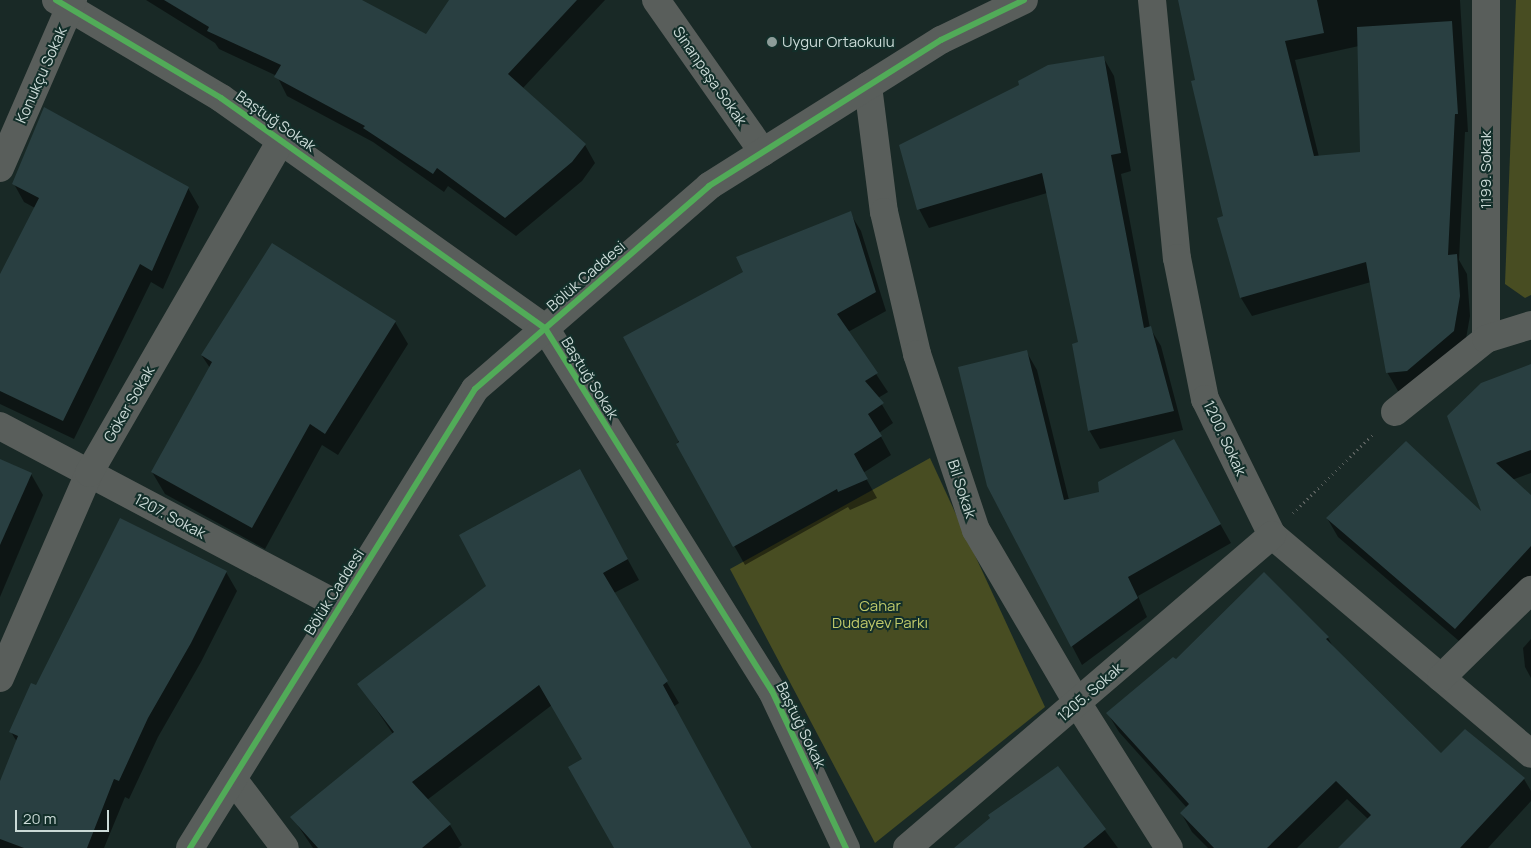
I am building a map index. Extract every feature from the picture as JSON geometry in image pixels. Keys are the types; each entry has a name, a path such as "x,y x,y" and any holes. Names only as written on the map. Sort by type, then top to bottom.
{"street":[{"name":"Sinanpaşa Sokak","path":"656,0 763,152"},
{"name":"Bölük Caddesi","path":"190,848 475,389 709,186 941,40 1024,0"},
{"name":"1200. Sokak","path":"1152,0 1177,258 1205,399 1272,535 1531,754"},
{"name":"1199. Sokak","path":"1486,0 1486,339"},
{"name":"Baştuğ Sokak","path":"67,3 221,98 545,328 772,690 846,848"},
{"name":"Konukçu Sokak","path":"0,168 67,3"},
{"name":"Bil Sokak","path":"868,86 884,212 917,354 976,530 1078,704 1169,848"},
{"name":"Göker Sokak","path":"0,678 89,473 281,140"},
{"path":"1395,412 1486,339 1531,325"},
{"name":"1207. Sokak","path":"0,426 340,606"},
{"name":"1205. Sokak","path":"907,848 1078,704 1272,535"},
{"path":"1441,678 1531,590"},
{"path":"233,779 285,848"}],"path":[{"path":"1272,535 1395,412"}],"green space":[{"path":"1516,0 1531,0 1531,295 1525,298 1505,284"},
{"name":"Cahar Dudayev Parkı","path":"930,458 1045,707 875,843 730,569"}],"building":[{"path":"164,0 362,0 426,34 449,0 577,0 508,74 586,144 572,162 505,218 437,168 433,174 363,128 365,126 274,77 281,65 207,31 209,27"},
{"path":"1178,0 1317,0 1324,33 1285,41 1314,156 1360,152 1357,27 1452,21 1458,114 1455,114 1448,255 1457,254 1460,296 1454,331 1407,371 1386,373 1366,262 1240,298 1217,218 1223,216 1191,81 1195,80"},
{"path":"1104,56 1121,153 1111,155 1144,328 1151,326 1174,411 1088,431 1072,344 1078,342 1042,173 917,210 899,145 1019,85 1018,81 1048,65"},
{"path":"44,107 189,187 152,271 140,264 63,421 0,391 0,274 39,198 12,184"},
{"path":"851,211 876,292 837,314 878,373 865,381 884,403 868,414 882,436 854,454 868,479 838,492 837,489 733,547 676,444 679,442 623,337 743,272 736,257"},
{"path":"272,243 396,321 325,434 310,424 252,528 151,472 212,362 201,355"},
{"path":"1027,350 1064,500 1099,492 1098,482 1174,439 1221,524 1128,577 1138,598 1071,647 987,486 958,367"},
{"path":"1531,364 1531,450 1496,463 1531,495 1531,546 1455,629 1326,518 1406,441 1481,511 1447,416 1481,383"},
{"path":"0,459 32,473 0,545"},
{"path":"580,469 628,559 603,573 668,681 663,685 752,848 614,848 568,767 582,759 539,685 412,782 451,824 422,848 318,848 290,817 394,732 357,684 486,586 459,535"},
{"path":"120,518 227,571 191,643 148,718 119,781 114,779 87,848 24,848 0,839 0,781 18,736 9,732 31,683 36,685"},
{"path":"1264,572 1329,637 1326,639 1441,753 1465,729 1525,778 1460,848 1338,848 1371,815 1336,781 1267,848 1214,848 1180,813 1189,804 1106,713 1173,657 1176,659"},
{"path":"1058,766 1106,829 1083,848 954,848 990,818 988,815"}],"cycle path":[{"path":"56,0 221,98 545,328 772,691 846,848"},
{"path":"190,848 475,389 709,186 941,40 1024,0"}],"place":[{"name":"Uygur Ortaokulu","path":"772,42"}]}
